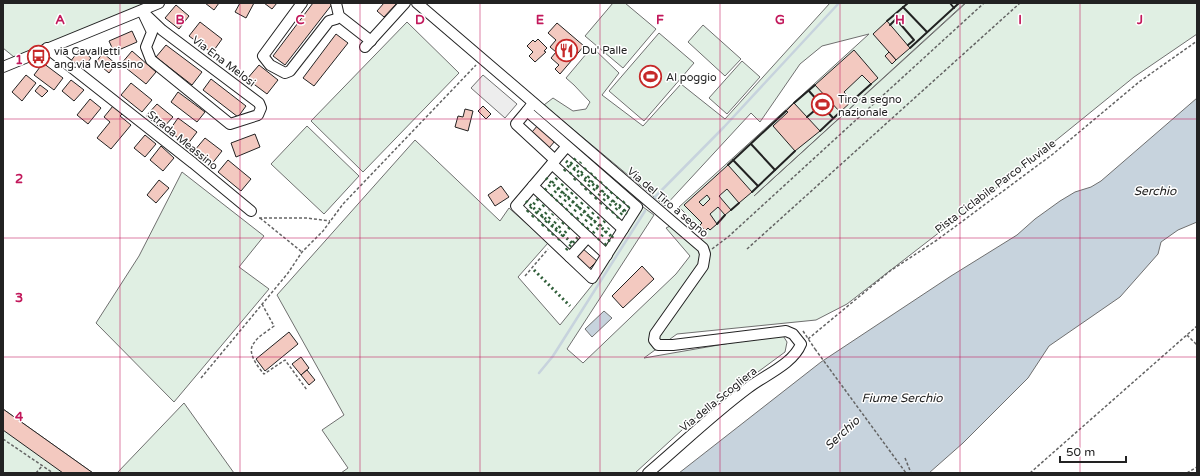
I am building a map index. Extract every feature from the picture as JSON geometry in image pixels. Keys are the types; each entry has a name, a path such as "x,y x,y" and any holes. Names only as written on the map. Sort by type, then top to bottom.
{"street":[{"path":"3,67 142,11 157,3"},
{"path":"302,3 263,56 270,66 285,73 290,71 330,21 336,20 339,16"},
{"path":"336,3 339,16 368,44 405,3"},
{"name":"Via del Tiro a segno","path":"417,3 482,59 530,107 704,251 703,266 699,274 655,334 654,340 658,345 786,331 793,334 801,344"},
{"name":"Via Ena Melosi","path":"142,11 162,30 259,103 261,108 258,115 230,124 151,60 146,47 152,32 142,11"},
{"name":"Strada Meassino","path":"47,48 255,214"},
{"path":"567,146 553,162 516,206 592,278 638,208 567,146 530,107 516,124 553,162 623,229"},
{"path":"533,186 607,254"},
{"path":"570,257 588,237"},
{"name":"Via della Scogliera","path":"648,473 747,388 791,358 799,350 801,344"}],"path":[{"path":"704,251 728,237 984,3"},
{"path":"747,249 1020,3"},
{"name":"Pista Ciclabile Parco Fluviale","path":"801,344 890,271 936,240 1053,154 1139,82 1197,41"},
{"path":"201,378 288,273 302,252 323,231 343,204 482,59"},
{"path":"255,214 330,221"},
{"path":"255,214 302,252"},
{"path":"525,276 554,242"},
{"path":"262,304 274,326 253,343 251,350 256,366 264,374 285,360 307,390"},
{"path":"1030,473 1197,326"},
{"path":"803,331 906,473"},
{"path":"1187,335 1197,345"},
{"path":"3,439 53,473"},
{"path":"905,458 911,473"},
{"path":"36,473 42,466"},
{"path":"1187,473 1197,467"}],"green space":[{"path":"3,3 148,4 14,57 3,48"},
{"path":"613,3 625,3 656,29 623,68 585,36"},
{"path":"830,3 965,3 754,196 966,3 1197,3 1197,34 1134,77 1012,176 847,304 816,320 677,334 644,358 782,334 787,342 785,352 694,419 635,473 341,473 348,468 322,430 344,415 277,295 415,140 500,221 509,208 548,243 518,277 560,325 593,284 643,207 654,215 567,349 583,363 676,274 690,256 666,228 672,225 696,247 702,238 707,235 679,207 869,34 822,46 800,64 760,122 751,113 665,206 544,105 553,98 573,111 586,109 590,102 566,78 592,47 619,73 602,95 643,126 681,84 725,119"},
{"path":"407,22 459,73 363,172 311,121"},
{"name":"Al poggio","path":"703,25 741,59 725,76 688,42"},
{"path":"659,33 694,63 644,121 609,91"},
{"name":"Al poggio","path":"742,61 760,77 727,114 709,98"},
{"path":"307,126 359,176 324,214 271,164"},
{"path":"182,172 264,236 239,267 269,289 174,402 96,323 139,256"},
{"path":"184,403 234,473 117,473"},
{"path":"3,409 93,473 3,473"}],"shaded area":[{"path":"483,75 517,104 505,118 471,88"}],"water":[{"name":"Fiume Serchio","path":"1197,98 1197,222 1178,230 1161,242 1158,254 1120,297 1049,346 1028,378 963,443 929,473 679,473 821,362 951,276 1017,235 1035,219 1060,201 1075,192 1091,187 1101,181"},
{"path":"604,311 612,318 592,337 585,329"}],"building":[{"path":"205,3 219,3 214,10"},
{"path":"240,3 254,3 246,18 235,12"},
{"path":"264,3 277,3 272,9"},
{"path":"313,3 333,3 285,65 273,56"},
{"path":"384,3 397,3 384,17 377,11"},
{"path":"176,5 189,16 179,29 165,18"},
{"path":"887,21 910,48 896,60 873,34"},
{"path":"200,22 222,39 212,53 189,36"},
{"name":"Du' Palle","path":"557,23 584,46 560,74 555,69 559,65 551,58 556,52 550,47 556,40 548,33"},
{"path":"132,31 137,42 114,52 109,41"},
{"path":"336,34 348,43 314,86 303,78"},
{"path":"538,39 547,48 544,51 546,52 535,62 529,56 533,52 527,46 533,40 535,42"},
{"path":"166,45 202,72 192,85 156,57"},
{"path":"80,49 91,58 81,71 70,62"},
{"path":"854,50 878,78 871,84 862,75 844,92 852,101 840,112 815,85"},
{"path":"132,51 156,72 146,84 121,64"},
{"path":"889,52 896,60 892,64 885,56"},
{"path":"103,53 116,64 109,73 96,62"},
{"path":"43,63 63,78 54,90 34,75"},
{"path":"259,65 278,80 267,94 247,79"},
{"path":"26,75 36,83 22,101 12,92"},
{"path":"211,79 246,106 238,117 203,90"},
{"path":"71,80 84,90 74,101 62,91"},
{"path":"131,83 152,100 142,112 121,95"},
{"path":"40,85 48,91 42,97 35,91"},
{"path":"178,92 205,112 197,122 171,102"},
{"path":"90,99 101,108 88,124 77,115"},
{"path":"794,103 820,131 795,151 773,126 788,112 786,111"},
{"path":"157,104 173,117 162,129 146,116"},
{"path":"113,106 122,114 120,116 131,125 111,149 97,138 110,122 104,117"},
{"path":"483,106 491,114 486,119 478,111"},
{"path":"465,109 473,111 468,131 455,127 458,116 463,117"},
{"path":"178,118 197,132 187,145 169,131"},
{"path":"538,125 555,141 549,148 532,132"},
{"path":"255,134 260,147 236,157 231,143"},
{"path":"145,135 156,144 145,157 134,148"},
{"path":"205,138 222,151 211,165 194,151"},
{"path":"161,146 174,158 163,171 150,160"},
{"path":"228,160 251,179 241,191 218,172"},
{"path":"728,165 752,192 739,203 727,189 719,196 731,210 725,215 718,207 710,214 717,224 710,230 708,228 705,231 700,225 702,223 684,205","holes":["707,195 710,199 703,206 699,202"]},
{"path":"159,180 169,188 156,203 147,195"},
{"path":"501,186 509,197 495,206 488,195"},
{"path":"582,248 597,261 589,269 575,256"},
{"path":"642,266 654,279 623,308 612,296"},
{"path":"289,332 298,344 265,371 256,359"},
{"path":"301,357 309,368 301,375 292,364"},
{"path":"307,370 315,380 309,385 301,375"},
{"path":"3,409 93,473 63,473 3,430"}],"waterway":[{"path":"653,199 724,127 839,3"},
{"path":"539,373 553,356 645,211"}],"hedge":[{"path":"564,171 576,158"},
{"path":"566,161 627,214"},
{"path":"570,174 581,162"},
{"path":"574,180 586,168"},
{"path":"581,185 592,173"},
{"path":"585,190 597,176"},
{"path":"546,178 612,237"},
{"path":"545,190 557,178"},
{"path":"590,194 602,181"},
{"path":"551,196 563,184"},
{"path":"595,199 608,186"},
{"path":"556,201 568,188"},
{"path":"600,204 613,191"},
{"path":"561,205 573,192"},
{"path":"566,210 578,196"},
{"path":"606,209 619,196"},
{"path":"527,212 538,199"},
{"path":"526,201 572,243"},
{"path":"612,213 625,201"},
{"path":"571,215 583,202"},
{"path":"532,217 544,205"},
{"path":"617,218 630,205"},
{"path":"577,219 589,207"},
{"path":"538,221 549,210"},
{"path":"582,225 594,212"},
{"path":"542,226 553,214"},
{"path":"587,229 599,217"},
{"path":"548,231 558,219"},
{"path":"552,235 565,221"},
{"path":"593,233 605,221"},
{"path":"558,240 571,226"},
{"path":"598,240 609,228"},
{"path":"566,250 579,236"},
{"path":"605,245 613,236"},
{"path":"534,270 570,306"}],"wall":[{"path":"887,21 908,3"},
{"path":"950,3 954,8"},
{"path":"910,48 959,3"},
{"path":"903,7 927,32"},
{"path":"890,25 896,19 914,40 908,45"},
{"path":"852,101 871,84"},
{"path":"794,103 815,85"},
{"path":"809,91 833,118"},
{"path":"807,117 828,99"},
{"path":"728,165 786,111"},
{"path":"820,131 840,112"},
{"path":"751,144 775,170"},
{"path":"752,192 795,151"},
{"path":"733,160 758,186"},
{"path":"731,210 739,203"},
{"path":"717,224 725,215"}],"place":[{"name":"Du' Palle","path":"567,50"},
{"name":"via Cavalletti ang.via Meassino","path":"38,57"},
{"name":"Al poggio","path":"651,77"},
{"name":"Tiro a segno nazionale","path":"822,105"}],"water label":[{"name":"Serchio","path":"1155,191"},
{"name":"Serchio","path":"842,433"}]}
